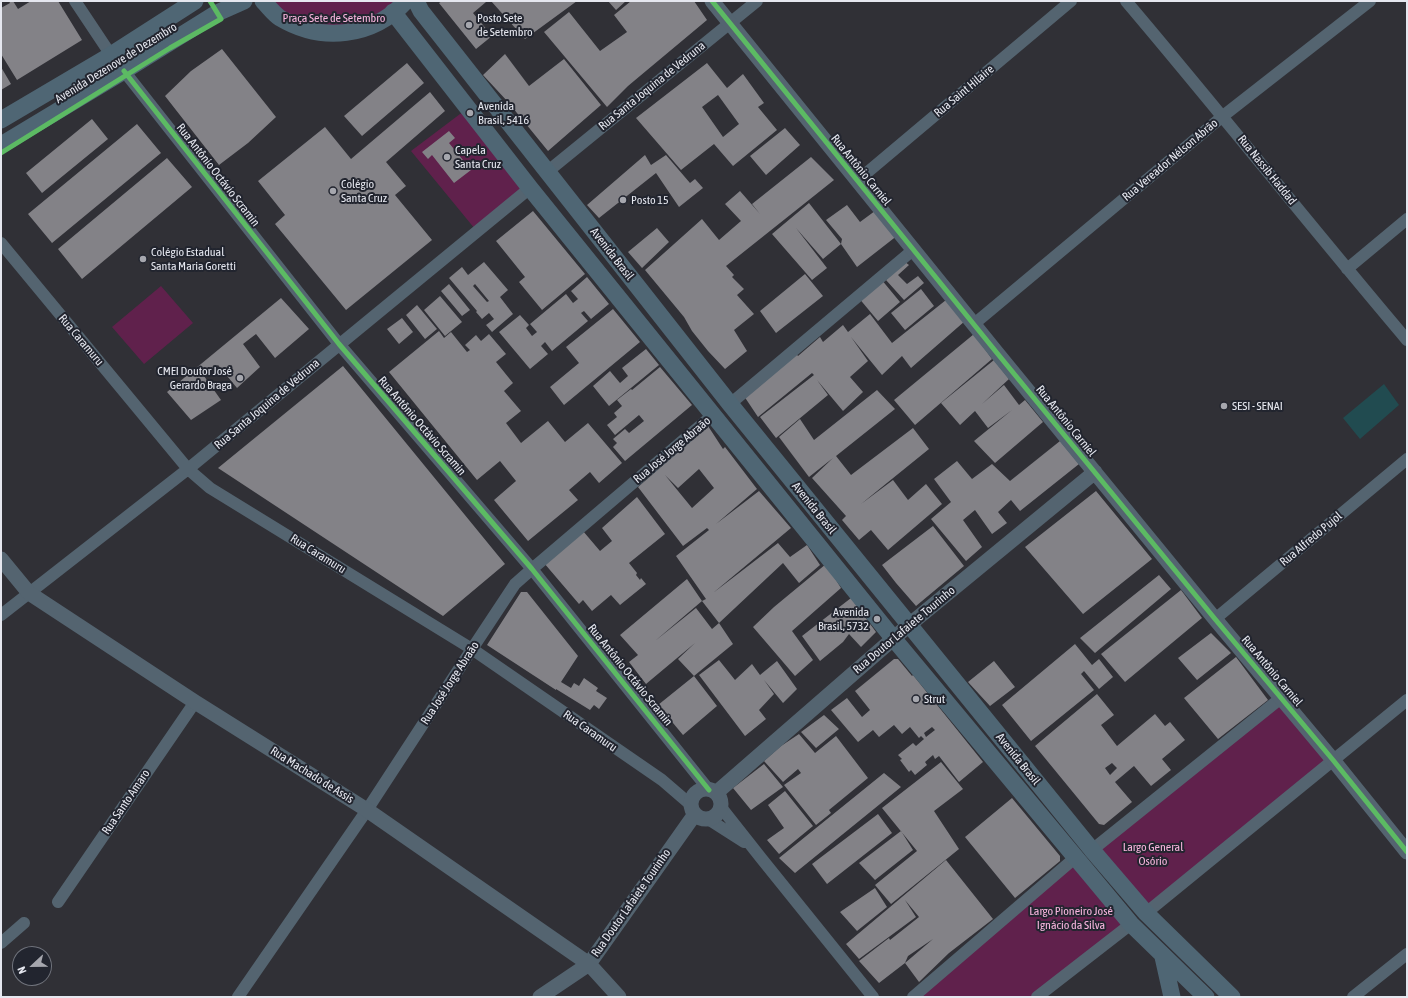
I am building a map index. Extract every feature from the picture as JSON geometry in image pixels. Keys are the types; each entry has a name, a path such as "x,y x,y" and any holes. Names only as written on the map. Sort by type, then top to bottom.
{"main road":[{"name":"Avenida Dezenove de Dezembro","path":"1,120 111,55 195,1"},
{"name":"Avenida Dezenove de Dezembro","path":"1,145 124,71 217,12 244,1"},
{"path":"263,1 279,18 307,31 337,34 367,28 393,12 406,1"},
{"name":"Avenida Brasil","path":"416,1 421,11 730,404 1092,850 1216,991 1232,997"},
{"name":"Avenida Brasil","path":"393,12 530,188 714,414 893,638 1131,924 1206,997"},
{"path":"1164,957 1172,997"}],"street":[{"path":"75,1 111,55"},
{"name":"Rua Antônio Carniel","path":"712,1 913,250 1407,852"},
{"name":"Rua Santa Joquina de Vedruna","path":"547,172 757,1"},
{"name":"Rua Saint Hilaire","path":"857,181 1071,1"},
{"name":"Rua Nassib Haddad","path":"1126,1 1223,116 1347,269 1407,340"},
{"name":"Rua Vereador Nélson Abrão","path":"974,324 1223,116 1370,1"},
{"name":"Rua Antônio Octávio Scramin","path":"124,71 339,344 532,569 715,796 752,846 873,997"},
{"name":"Rua Santa Joquina de Vedruna","path":"1,615 188,469 530,188"},
{"path":"1347,269 1407,219"},
{"name":"Rua Caramuru","path":"1,243 188,469 210,488 472,649 662,780 698,813"},
{"path":"730,404 913,250"},
{"name":"Rua José Jorge Abraão","path":"238,997 367,810 515,584 714,414"},
{"name":"Rua Alfredo Pujol","path":"1215,619 1407,459"},
{"name":"Rua Doutor Lafaiete Tourinho","path":"715,796 893,638 1095,472"},
{"name":"Rua Machado de Assis","path":"1,559 29,593 195,702 367,810 589,964 619,997"},
{"path":"1092,850 1281,698"},
{"path":"1146,913 1407,700"},
{"name":"Rua Santo Amaro","path":"58,902 195,702"},
{"path":"701,790 715,796 716,815 698,813 693,796 697,792 701,790"},
{"name":"Rua Antônio Octávio Scramin","path":"698,813 752,846"},
{"name":"Rua Doutor Lafaiete Tourinho","path":"540,997 589,964 698,813"},
{"path":"913,997 1076,857"},
{"path":"1,943 24,923"},
{"path":"1037,997 1131,924"},
{"path":"1353,997 1407,954"}],"green space":[{"name":"Praça Sete de Setembro","path":"263,1 406,1 367,28 307,31"},
{"path":"464,111 524,189 475,229 411,151"},
{"path":"161,286 193,323 144,364 112,327"},
{"name":"Largo General Osório","path":"1281,698 1333,760 1146,913 1092,850"},
{"name":"Largo Pioneiro José Ignácio da Silva","path":"1076,857 1131,924 1037,997 913,997"}],"water":[{"path":"1384,384 1399,405 1360,439 1343,418"}],"building":[{"path":"9,1 13,1 18,9 31,1 58,1 82,40 17,80 1,54 1,8 10,3"},
{"name":"Posto Sete de Setembro","path":"442,1 485,1 486,2 473,13 492,36 476,49 439,3"},
{"path":"491,1 577,1 525,39"},
{"path":"608,1 626,1 616,10"},
{"path":"631,1 694,1 707,20 628,86 607,107 544,32 569,12 600,51 627,32 614,15"},
{"path":"222,49 276,117 248,143 219,165 165,96 191,71"},
{"path":"505,54 529,86 564,59 601,105 548,151 508,102 483,75"},
{"path":"407,63 424,83 362,136 344,116"},
{"path":"707,63 727,88 743,74 764,103 758,107 777,130 733,166 714,144 681,170 636,118","holes":["718,95 739,124 723,137 702,107"]},
{"path":"1,67 11,84 1,90"},
{"path":"430,92 445,111 386,162 406,186 395,195 432,240 346,310 275,224 285,215 258,181 325,127 351,159"},
{"path":"92,119 108,139 42,193 26,173"},
{"path":"137,124 161,153 52,243 28,214"},
{"path":"785,128 800,145 766,175 750,156"},
{"name":"Capela Santa Cruz","path":"449,131 455,138 449,143 471,170 454,183 432,155 428,159 422,152"},
{"path":"645,155 651,165 666,155 690,183 695,179 703,188 679,207 656,173 599,218 587,205"},
{"path":"811,157 834,180 726,266 734,275 732,277 744,289 737,295 754,314 734,330 747,351 725,369 708,351 692,331 684,317 645,270 702,219 719,240 741,221 725,204 740,191 760,214 752,204"},
{"path":"167,158 192,187 82,279 58,249"},
{"path":"809,203 841,244 823,259 796,228 827,268 812,280 772,234"},
{"path":"847,205 860,222 879,208 898,235 857,267 841,244 842,239 826,220"},
{"path":"533,211 585,274 542,310 519,282 525,277 496,241"},
{"path":"657,228 669,242 642,268 628,252"},
{"path":"484,262 508,290 500,297 513,314 492,332 486,325 494,319 489,313 482,319 449,278 462,267 468,275","holes":["475,284 489,301 487,302 473,286"]},
{"path":"905,262 909,265 898,275 907,284 918,276 924,283 904,300 886,280"},
{"path":"805,274 823,296 776,333 760,311"},
{"path":"587,277 609,304 591,319 584,311 581,313 588,321 552,351 545,342 541,346 548,354 530,369 499,332 520,315 529,325 526,328 532,336 537,332 530,324 566,294 573,303 578,299 571,291"},
{"path":"881,279 900,302 878,321 858,297"},
{"path":"449,284 470,310 462,316 441,291"},
{"path":"921,289 934,306 905,330 891,313"},
{"path":"440,296 462,322 445,336 424,310"},
{"path":"281,298 309,329 275,358 256,334 243,344 260,367 237,388 218,365 204,376 221,400 191,420 167,392"},
{"path":"946,300 965,321 911,368 902,356 882,375 851,337 868,361 850,377 863,392 843,411 817,380 828,395 776,438 760,417 814,375 812,373 758,417 742,393 791,347 798,356 820,337 823,342 843,325 848,332 870,314 892,343"},
{"path":"417,305 437,329 425,339 406,315"},
{"path":"613,309 640,342 564,405 550,387 579,363 566,347"},
{"path":"402,318 413,332 399,344 387,329"},
{"path":"439,331 444,338 451,332 467,352 470,350 465,345 476,335 481,341 489,334 506,354 496,362 513,383 504,391 521,411 506,423 521,443 548,421 565,442 588,423 622,463 599,483 590,472 569,490 578,500 528,541 494,500 516,481 500,461 477,480 389,372"},
{"path":"974,334 992,359 915,425 894,400"},
{"path":"646,349 659,365 609,406 593,386 610,371 620,383 628,376 622,368"},
{"path":"994,360 1009,379 982,404 1004,385 1019,405 1025,400 1043,422 995,463 974,441 1012,410 988,428 975,411 960,425 941,403"},
{"path":"343,366 505,564 443,616 218,468"},
{"path":"660,367 692,405 625,461 613,447 617,443 613,439 625,429 629,433 644,421 639,415 615,435 607,425 617,417 614,413 622,406 617,400"},
{"path":"877,390 895,409 836,456 851,475 913,428 929,449 861,504 893,480 908,500 926,484 942,504 888,550 871,530 859,540 842,520 846,516 812,478 833,458 809,477 779,437 800,419 814,440"},
{"path":"708,426 723,449 725,447 757,489 716,524 759,491 791,528 713,593 778,543 790,557 807,545 820,565 799,583 783,563 719,623 702,601 706,599 676,556 709,530 707,528 683,546 638,487","holes":["699,469 714,488 692,508 665,475 678,488"]},
{"path":"1060,441 1079,464 1020,511 1011,500 998,512 1007,523 992,534 975,510 963,520 982,547 966,561 931,519 951,502 934,479 957,461 972,479 992,464 1010,481"},
{"path":"1096,491 1152,559 1083,614 1025,547"},
{"path":"637,497 665,534 629,563 637,573 636,575 640,580 641,578 646,584 620,605 611,595 592,611 583,600 579,604 544,563 583,531 600,551 612,541 602,528"},
{"path":"933,526 964,566 916,606 882,565"},
{"path":"826,564 841,588 792,631 813,660 795,676 753,627 774,607"},
{"path":"1159,575 1171,589 1095,653 1080,638"},
{"path":"687,579 702,601 655,641 696,608 712,629 719,623 733,644 694,676 678,659 695,643 646,684 629,662 638,655 620,635"},
{"path":"1181,590 1202,618 1125,682 1101,654"},
{"path":"521,592 527,592 578,656 561,682 571,688 574,683 579,686 584,678 598,688 596,691 607,698 599,709 594,705 590,710 556,690 487,645"},
{"path":"851,598 876,632 861,647 849,634 843,642 820,661 802,636"},
{"path":"1211,633 1231,653 1197,680 1178,658"},
{"path":"1075,644 1092,665 1099,659 1113,677 1099,689 1084,671 1081,674 1094,690 1031,741 1002,705"},
{"path":"1236,657 1268,700 1218,739 1184,698"},
{"path":"894,659 898,659 912,676 913,675 983,762 959,782 939,756 935,759 933,755 925,762 927,765 915,775 911,770 909,772 898,755 913,743 916,746 924,739 921,736 919,738 910,727 902,734 894,725 879,737 873,730 858,742 831,710 847,698 862,717 870,710 855,691","holes":["932,727 935,730 926,737 924,733"]},
{"path":"719,660 735,680 752,664 760,675 777,661 797,689 783,703 764,680 774,694 759,710 766,719 745,736 699,675"},
{"path":"994,661 1015,687 990,706 968,682"},
{"path":"694,676 717,706 683,735 658,705"},
{"path":"1097,694 1114,715 1101,725 1117,746 1155,714 1165,726 1170,722 1185,740 1162,759 1171,770 1151,786 1134,766 1115,782 1132,802 1104,825 1099,824 1035,746","holes":["1112,763 1117,768 1110,775 1105,768"]},
{"path":"824,715 839,729 816,748 801,732"},
{"path":"799,734 815,753 836,736 868,778 829,810 831,813 816,825 784,785 801,773 798,769 783,782 764,761 781,746"},
{"path":"941,762 963,789 934,811 959,849 891,904 875,885 917,851 882,808"},
{"path":"764,764 783,787 751,810 733,788"},
{"path":"884,773 901,787 795,873 779,858"},
{"path":"785,791 813,826 779,854 767,840 784,828 768,805"},
{"path":"1012,798 1060,856 1060,861 1015,898 965,837"},
{"path":"878,814 892,833 827,884 812,864"},
{"path":"901,831 913,850 875,880 859,863"},
{"path":"946,860 993,919 949,953 919,982 905,963 879,983 859,961 889,938 890,940 919,917 905,900 916,917 859,959 846,944","holes":["933,939 905,963 908,956"]},
{"path":"875,888 887,907 857,931 840,912"}],"cycle path":[{"path":"1,153 170,48 221,19 210,1"},
{"path":"712,1 997,353 1215,619 1333,760 1407,852"},
{"path":"124,71 339,344 532,569 709,790"}],"place":[{"name":"Posto Sete de Setembro","path":"469,25"},
{"name":"Avenida Brasil, 5416","path":"470,113"},
{"name":"Capela Santa Cruz","path":"447,157"},
{"name":"Colégio Santa Cruz","path":"333,191"},
{"name":"Posto 15","path":"623,200"},
{"name":"Colégio Estadual Santa Maria Goretti","path":"143,259"},
{"name":"CMEI Doutor José Gerardo Braga","path":"240,378"},
{"name":"SESI - SENAI","path":"1224,406"},
{"name":"Avenida Brasil, 5732","path":"877,619"},
{"name":"Strut","path":"916,699"}]}
